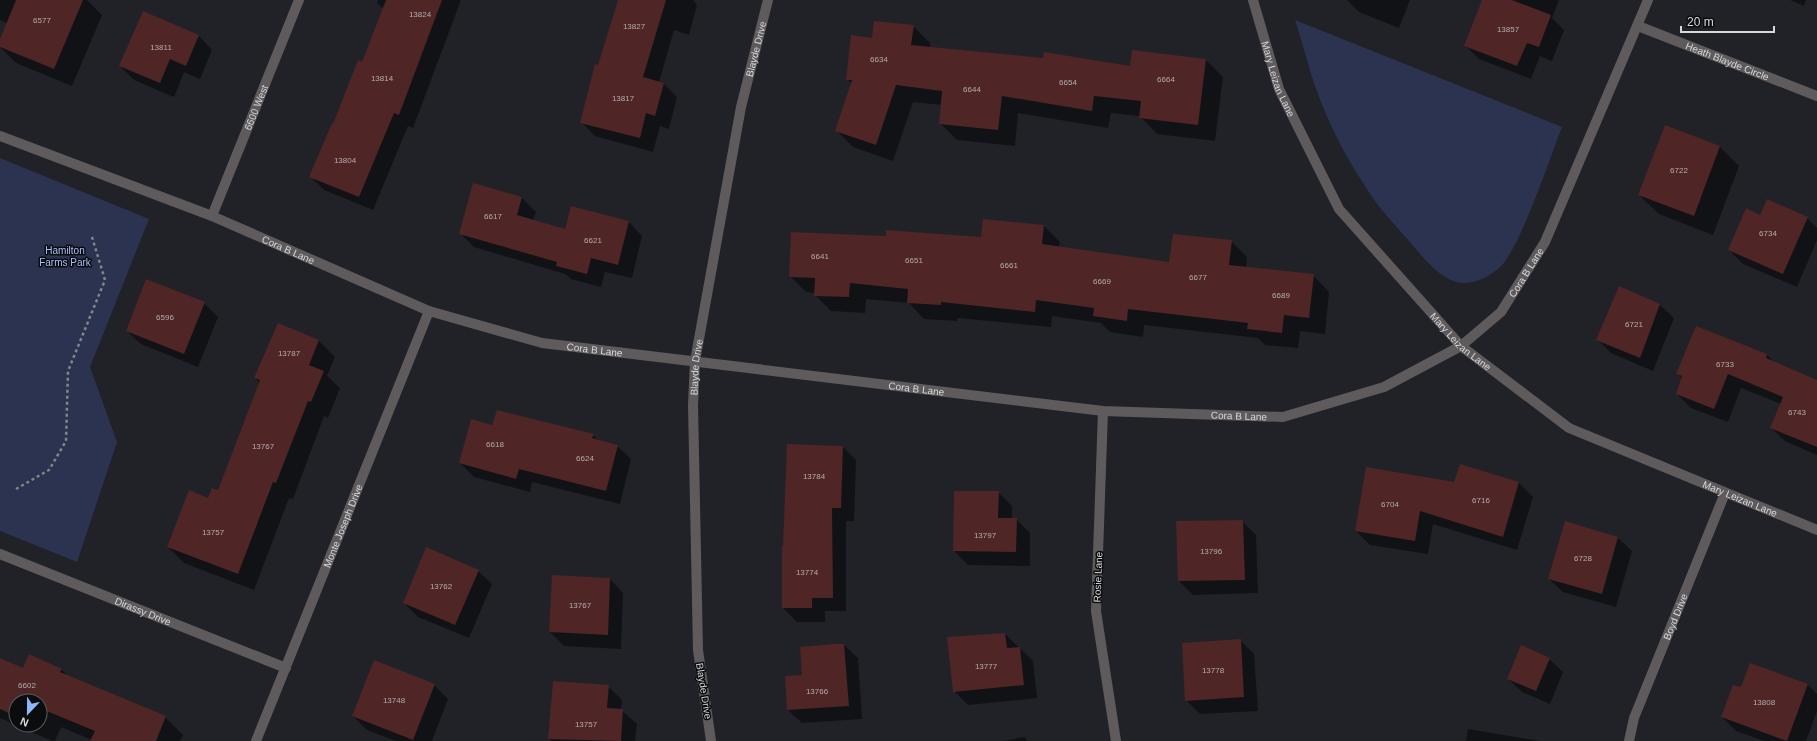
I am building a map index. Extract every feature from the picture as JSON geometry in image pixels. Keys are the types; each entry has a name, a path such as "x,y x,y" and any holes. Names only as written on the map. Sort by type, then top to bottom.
{"street":[{"name":"6600 West","path":"212,216 299,0"},
{"name":"Blayde Drive","path":"711,741 698,650 693,405 695,361 741,107 768,0"},
{"name":"Mary Leizan Lane","path":"1253,0 1279,89 1339,209 1461,346 1569,428 1817,530"},
{"name":"Cora B Lane","path":"0,136 212,216 429,311 542,343 1103,411 1283,417 1384,388 1461,346 1500,312 1545,242 1648,0"},
{"name":"Heath Blayde Circle","path":"1638,26 1817,96"},
{"name":"Monte Joseph Drive","path":"256,741 429,311"},
{"name":"Rosie Lane","path":"1103,411 1096,611 1116,741"},
{"name":"Boyd Drive","path":"1629,741 1634,718 1725,493"},
{"name":"Dirassy Drive","path":"0,554 286,668"}],"path":[{"path":"16,489 49,470 66,441 68,371 105,280 92,237"}],"green space":[{"path":"1295,20 1562,127 1525,224 1516,243 1499,268 1484,278 1471,282 1459,283 1448,279 1428,263 1383,211 1357,173 1340,144 1326,114 1314,83"},
{"name":"Hamilton Farms Park","path":"0,158 149,219 90,367 117,442 77,562 0,531"}],"building":[{"path":"16,0 83,0 54,69 0,47 0,39"},
{"path":"386,0 442,0 399,115 394,113 359,197 309,177 332,123 333,124 358,60 362,62"},
{"path":"618,0 666,0 643,77 664,83 655,116 646,113 640,138 580,123 595,64 598,65"},
{"path":"1482,0 1512,0 1551,15 1539,47 1527,43 1517,66 1464,46"},
{"path":"143,11 199,35 186,66 170,59 160,83 119,66"},
{"path":"874,21 914,25 911,45 1043,58 1044,52 1130,66 1132,50 1206,59 1198,125 1139,118 1141,101 1094,96 1092,111 1002,96 998,130 939,124 942,91 896,85 876,145 835,131 852,80 846,80 851,35 872,38"},
{"path":"1665,125 1720,146 1694,216 1638,195"},
{"path":"473,183 522,197 517,215 565,229 571,206 629,221 618,265 591,258 587,274 556,266 557,262 459,234"},
{"path":"1767,199 1808,217 1783,274 1728,250 1746,208 1760,215"},
{"path":"983,219 1044,225 1042,244 1169,262 1173,234 1232,240 1229,265 1314,274 1309,318 1284,315 1282,333 1247,329 1248,323 1128,309 1127,321 1093,316 1094,308 1036,300 1035,312 941,302 941,305 907,303 908,289 850,283 849,297 814,296 815,278 789,277 791,232 886,236 886,230 981,237"},
{"path":"146,279 205,302 184,354 126,331"},
{"path":"1619,286 1660,304 1640,358 1596,340"},
{"path":"278,323 319,340 309,365 324,371 311,402 308,401 276,483 273,482 238,574 167,547 189,490 208,498 212,488 218,490 260,380 254,378"},
{"path":"1696,326 1767,354 1766,358 1817,380 1817,447 1770,428 1783,397 1728,374 1714,409 1676,394 1682,376 1676,374"},
{"path":"497,410 594,434 592,438 618,445 606,491 519,469 516,479 459,463 471,419 492,425"},
{"path":"787,444 843,446 841,508 832,508 833,598 812,598 812,608 782,608 782,546"},
{"path":"1460,464 1519,482 1503,537 1420,511 1415,541 1355,531 1366,467 1454,482"},
{"path":"954,491 999,491 998,518 1017,518 1016,552 953,551"},
{"path":"1243,520 1245,580 1178,581 1176,521"},
{"path":"1565,521 1618,537 1602,594 1548,579"},
{"path":"426,547 479,570 455,625 403,603"},
{"path":"552,575 610,578 608,635 549,632"},
{"path":"1005,633 1007,648 1020,647 1024,685 953,692 947,637"},
{"path":"1241,639 1244,697 1185,701 1182,643"},
{"path":"844,644 849,706 787,710 785,676 802,675 800,647"},
{"path":"1521,645 1550,658 1536,691 1507,679"},
{"path":"29,654 62,669 60,672 166,716 156,741 90,741 95,731 48,712 48,693 8,693 8,712 0,709 0,658 23,668"},
{"path":"374,660 435,684 413,740 352,716"},
{"path":"1750,663 1808,684 1787,741 1721,717 1733,685 1741,687"},
{"path":"553,681 609,685 607,708 623,709 621,741 548,739"}]}
